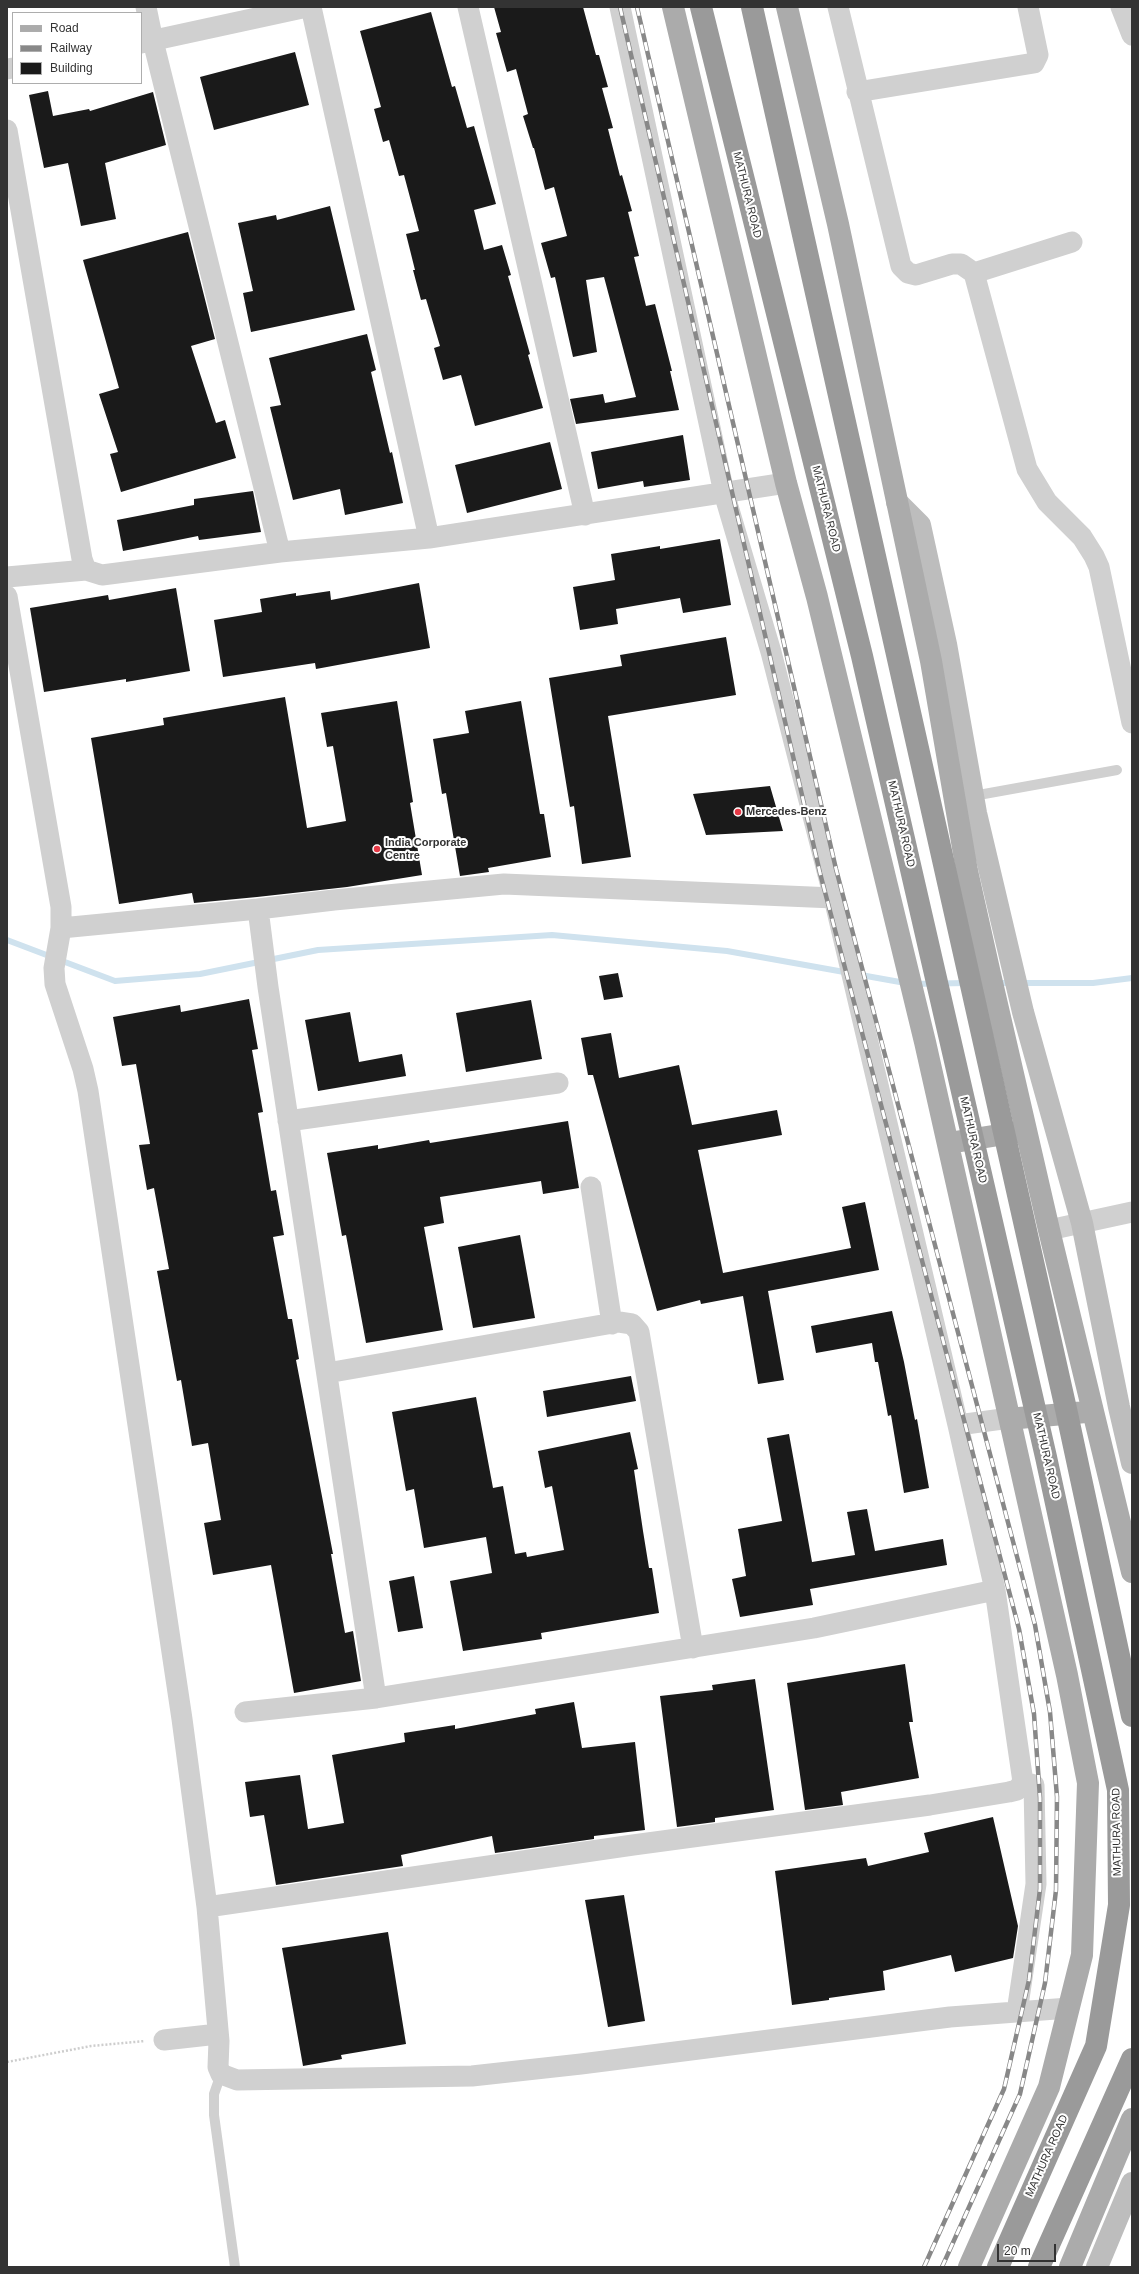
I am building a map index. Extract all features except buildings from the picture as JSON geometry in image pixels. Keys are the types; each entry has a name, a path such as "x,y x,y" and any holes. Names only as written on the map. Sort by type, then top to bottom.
{"highway":[{"name":"MATHURA ROAD","path":"701,7 862,656 1046,1457 1118,1790 1118,1905 1096,2046 998,2267"},
{"path":"752,7 1064,1402 1132,1716"},
{"path":"1039,2267 1132,2059"}],"main road":[{"path":"673,7 786,483 817,597 911,984 1067,1675 1088,1783 1082,1955 1069,2008 1049,2087 969,2267"},
{"path":"787,7 838,224 931,661 967,871 1049,1230 1132,1572"},
{"path":"948,1143 1027,1130"},
{"path":"1010,1418 1093,1412"},
{"path":"1070,2267 1132,2119"}],"street":[{"path":"146,7 147,42 280,552"},
{"path":"147,42 306,7"},
{"path":"311,7 429,538"},
{"path":"468,7 585,514"},
{"path":"207,1907 944,1802 1017,1790 1023,1782 996,1590 834,898 771,652 724,493 620,7"},
{"path":"838,7 857,92 901,266 908,273 916,275 952,264 961,264 974,273 1027,469 1047,502 1082,538 1094,556 1099,567 1132,723"},
{"path":"857,92 1034,63 1038,55 1028,7"},
{"path":"1121,7 1132,35"},
{"path":"7,130 82,559 86,570"},
{"path":"974,273 1072,242"},
{"path":"7,576 86,570 102,575 280,552 429,538 786,483"},
{"path":"897,502 920,524 946,644 973,796 1023,1012 1082,1223 1119,1407 1132,1463"},
{"path":"7,596 58,888 61,928 56,960 57,996 83,1069 88,1091 182,1719 207,1907 218,2034 218,2067 221,2074 237,2080 472,2076 581,2064 950,2017 1069,2008"},
{"path":"61,928 259,919 342,899 504,884 834,898"},
{"path":"259,919 288,1121 376,1698"},
{"path":"288,1121 558,1083"},
{"path":"591,1187 612,1324"},
{"path":"1049,1230 1132,1212"},
{"path":"327,1373 612,1324 632,1324 639,1332 693,1648"},
{"path":"1093,1412 1119,1407"},
{"path":"958,1425 1010,1418"},
{"path":"245,1712 376,1698 693,1648 844,1623 996,1590"},
{"path":"1017,2012 1036,1884 1034,1786 1023,1782"},
{"path":"164,2040 218,2034"},
{"path":"1097,2267 1132,2183"}],"lane":[{"path":"973,796 1117,770"},
{"path":"221,2074 214,2094 214,2115 235,2267"}],"path":[{"path":"7,2062 90,2046 164,2040"}],"waterway":[{"path":"7,940 115,981 200,974 318,950 552,935 727,951 911,984 967,983"},
{"path":"996,983 1093,983 1132,978"}],"railway":[{"path":"620,7 820,873 1019,1629 1034,1714 1040,1798 1040,1889 1029,1980 1004,2089 924,2267"},
{"path":"637,7 836,869 1035,1625 1050,1712 1057,1797 1056,1890 1045,1983 1020,2094 942,2267"}],"place":[{"name":"Mercedes-Benz","path":"738,812"},
{"name":"India Corporate Centre","path":"377,849"}]}
